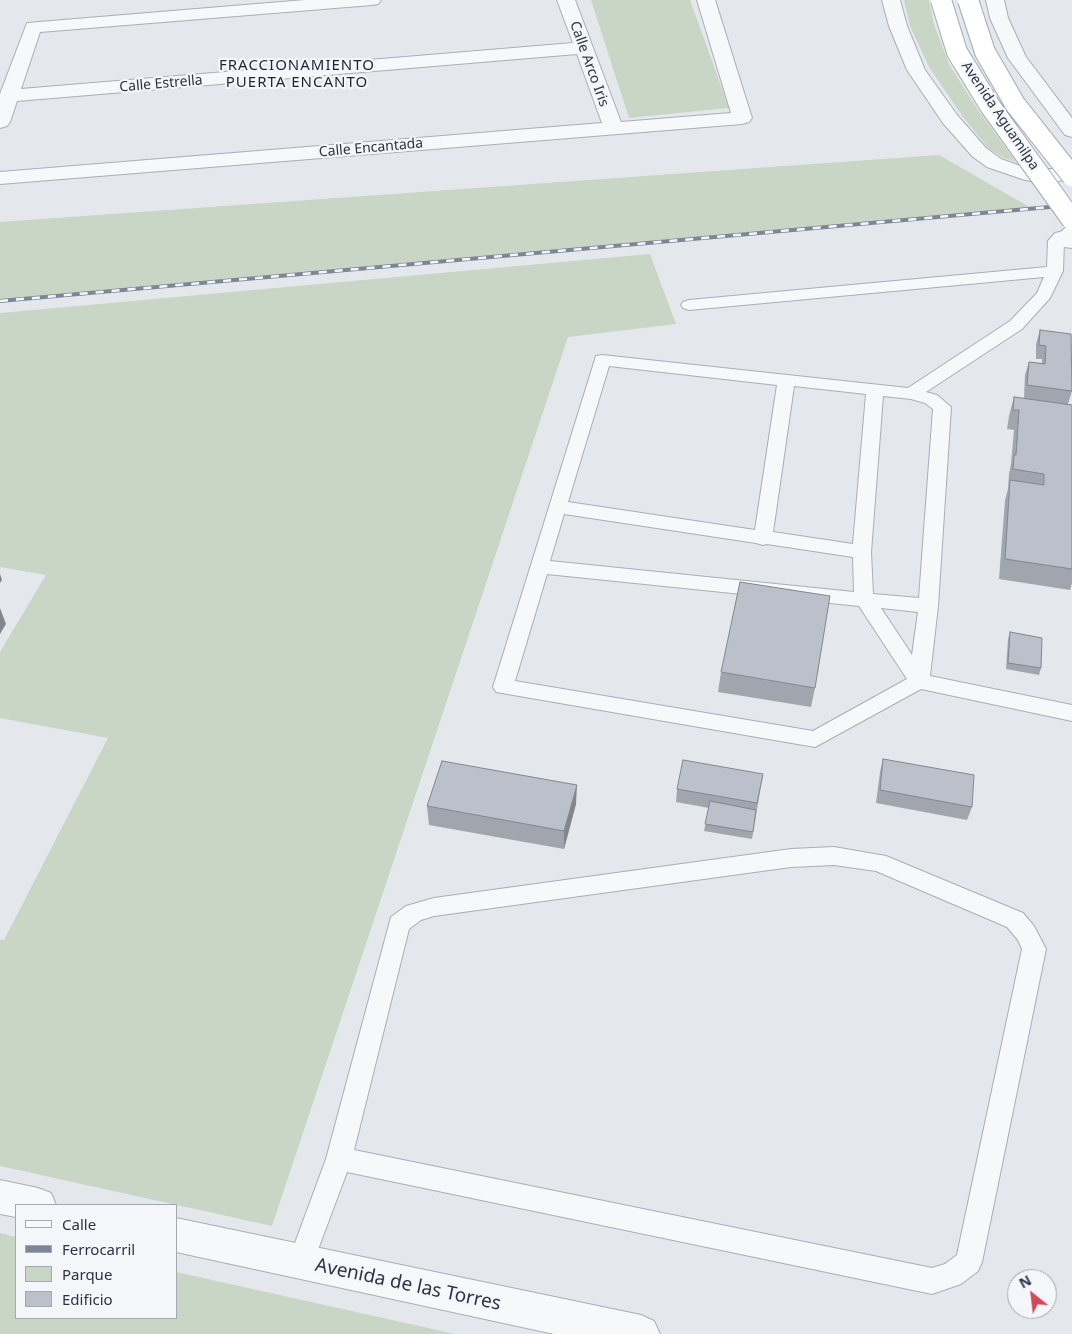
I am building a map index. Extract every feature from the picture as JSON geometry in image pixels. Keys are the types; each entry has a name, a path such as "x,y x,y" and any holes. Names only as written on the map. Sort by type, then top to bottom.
{"main road":[{"name":"Avenida Aguamilpa","path":"941,0 957,52 1071,232"},
{"name":"Avenida Aguamilpa","path":"968,0 985,52 1015,104 1072,176"}],"street":[{"path":"0,122 33,27 372,0"},
{"name":"Calle Arco Iris","path":"566,0 613,128"},
{"name":"Calle Encantada","path":"0,178 742,118 706,0"},
{"name":"Avenida Aguamilpa","path":"891,0 898,26 916,70 950,119 979,152 1008,170 1025,174 1038,176 1059,175 1072,170"},
{"path":"995,0 999,18 1017,58 1072,131"},
{"name":"Calle Estrella","path":"8,96 583,48"},
{"path":"0,1197 33,1204"},
{"name":"Avenida de las Torres","path":"178,1235 641,1334"}],"lane":[{"path":"911,394 1016,325 1044,295 1055,271 1056,241 1060,236 1071,232"},
{"path":"688,305 1055,271"},
{"path":"919,681 928,606 942,407 931,399 911,394 602,360 503,687 815,739 919,681 1072,713"},
{"path":"763,539 786,381"},
{"path":"874,390 862,552 864,598 919,681"},
{"path":"557,507 763,539 862,552"},
{"path":"539,567 864,598 928,606"},
{"path":"301,1262 339,1160 399,924 414,913 434,907 781,860 834,856 878,862 1016,920 1026,933 1034,949 969,1262 952,1275 932,1280 339,1160"}],"green space":[{"path":"591,0 690,0 729,108 629,118"},
{"path":"904,0 929,0 934,24 949,64 978,110 1016,162 1002,157 989,149 963,117 929,67 910,26"},
{"path":"939,155 1033,209 0,300 0,222"},
{"path":"650,254 676,324 568,337 272,1226 0,1166 0,940 4,940 108,738 0,718 0,652 46,575 0,567 0,313"},
{"path":"0,1233 15,1237 15,1319 178,1319 178,1272 455,1334 0,1334"}],"building":[{"path":"1040,330 1071,334 1072,391 1027,385 1029,362 1045,364 1046,346 1039,345"},
{"path":"1014,397 1072,405 1072,569 1005,559 1010,480 1044,485 1044,474 1013,469 1014,455 1016,455 1019,410 1013,410"},
{"path":"740,582 830,596 815,688 721,672"},
{"path":"1010,632 1042,638 1041,668 1008,663"},
{"path":"883,759 974,775 972,807 880,790"},
{"path":"683,760 763,774 757,803 677,789"},
{"path":"442,761 577,785 564,831 427,806"},
{"path":"710,801 756,810 753,832 705,824"}],"railway":[{"path":"0,301 1072,205"}],"district":[{"name":"FRACCIONAMIENTO PUERTA ENCANTO","path":"297,74"}]}
